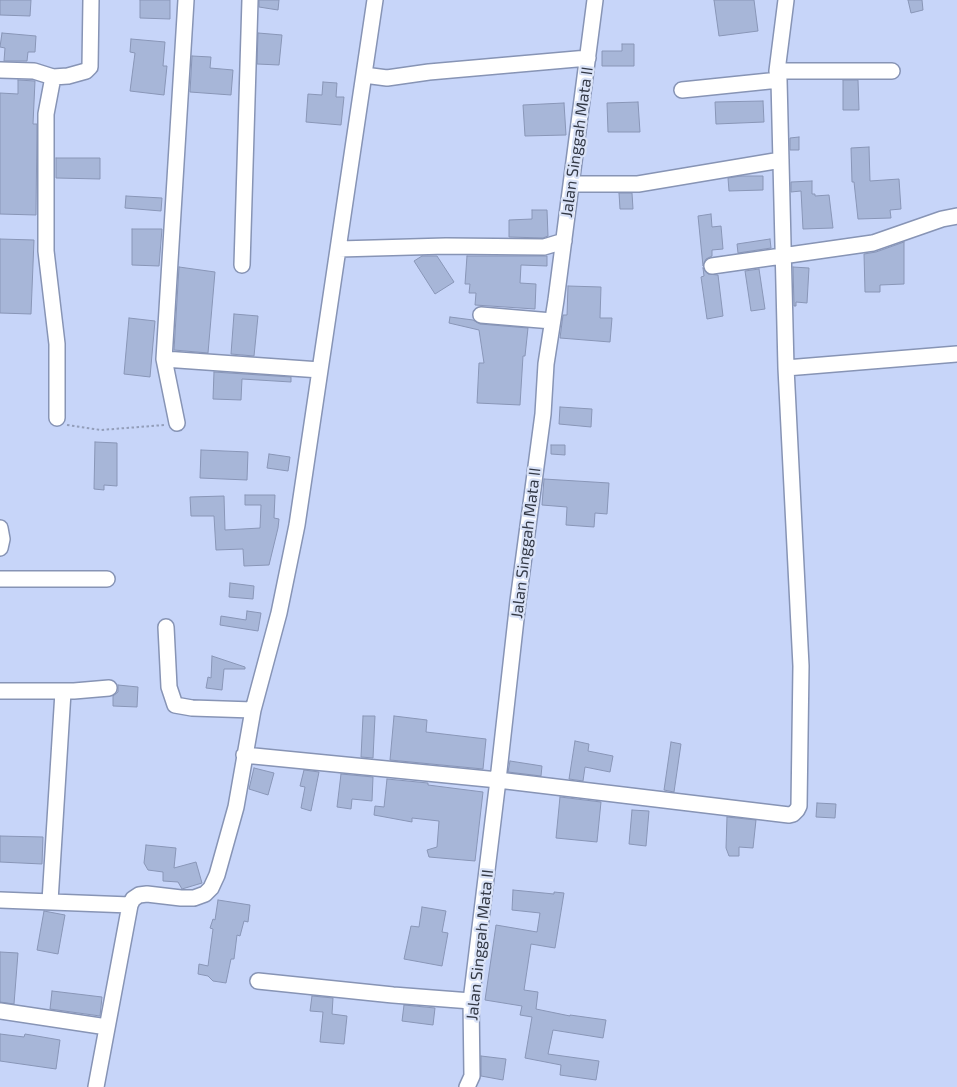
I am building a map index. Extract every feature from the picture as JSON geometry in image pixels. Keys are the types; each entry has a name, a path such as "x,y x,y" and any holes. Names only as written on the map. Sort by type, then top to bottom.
{"street":[{"path":"0,70 34,71 53,77 68,76 86,71 90,66 91,0"},
{"path":"177,424 164,359 186,0"},
{"path":"242,264 250,0"},
{"path":"96,1087 132,899 139,894 194,898 204,894 210,888 216,875 251,756 254,710 279,612 295,535 338,249 375,76 375,0"},
{"name":"Jalan Singgah Mata II","path":"469,1082 471,1001 518,601 543,414 546,364 595,0"},
{"path":"251,756 498,780 789,815 794,814 797,810 799,806 801,666 786,368 778,75 786,0"},
{"path":"375,76 588,58"},
{"path":"682,90 778,75 892,71"},
{"path":"53,77 46,114 46,251 57,344 57,418"},
{"path":"571,184 638,184 781,160"},
{"path":"712,266 873,243 935,221 957,216"},
{"path":"338,249 446,246 544,247 564,241"},
{"path":"480,315 552,320"},
{"path":"786,368 957,354"},
{"path":"164,359 320,370"},
{"path":"0,528 2,539 0,548"},
{"path":"0,579 107,579"},
{"path":"166,627 169,687 175,705 192,708 254,710"},
{"path":"0,691 63,692 109,688"},
{"path":"50,901 63,692"},
{"path":"0,900 130,906"},
{"path":"258,981 471,1001"},
{"path":"0,1010 107,1028"}],"path":[{"path":"57,418 71,426 101,430 177,424"}],"building":[{"path":"0,0 31,0 30,16 0,15"},
{"path":"140,0 170,0 170,19 140,18"},
{"path":"259,0 279,0 278,10 259,7"},
{"path":"714,0 754,0 758,31 719,36"},
{"path":"908,0 922,0 923,10 911,13"},
{"path":"2,33 36,36 35,52 28,52 27,61 4,61 5,48 0,47"},
{"path":"258,33 282,35 279,65 257,64"},
{"path":"131,39 165,42 163,66 167,66 164,95 130,91 135,53 130,52"},
{"path":"622,44 634,44 634,66 602,66 602,51 622,51"},
{"path":"192,56 211,57 210,68 233,70 231,95 190,92"},
{"path":"18,80 35,81 33,124 37,124 36,215 0,214 0,93 18,94"},
{"path":"843,80 858,80 859,110 843,110"},
{"path":"323,82 337,83 336,97 344,97 341,125 306,122 308,94 322,95"},
{"path":"763,101 764,122 716,124 715,102"},
{"path":"638,102 640,132 608,132 607,103"},
{"path":"564,103 566,135 525,136 523,105"},
{"path":"799,137 799,150 790,150 790,138"},
{"path":"869,147 870,181 899,179 901,209 890,210 891,218 858,219 854,182 852,182 851,148"},
{"path":"56,158 100,158 100,179 56,178"},
{"path":"763,176 763,190 729,191 728,178"},
{"path":"812,181 812,194 815,194 815,196 829,195 833,228 803,229 801,191 791,192 791,182"},
{"path":"619,193 632,193 633,209 620,209"},
{"path":"126,196 162,198 161,211 125,208"},
{"path":"532,210 547,210 548,236 543,238 509,237 509,220 532,219"},
{"path":"711,214 712,227 721,226 723,249 712,250 712,256 706,259 703,266 698,216"},
{"path":"132,229 162,229 159,266 132,265"},
{"path":"0,239 34,240 31,314 0,313"},
{"path":"770,239 771,248 738,253 737,244"},
{"path":"904,242 904,284 880,285 880,292 865,292 864,254 876,252"},
{"path":"422,256 437,256 454,282 435,294 414,261"},
{"path":"467,256 547,256 547,266 521,265 520,283 536,284 535,309 475,305 476,293 469,293 470,284 465,284"},
{"path":"179,267 215,272 208,353 174,350"},
{"path":"793,267 809,268 807,303 796,302 796,306 794,306"},
{"path":"703,268 708,274 718,275 723,316 707,319 701,277 704,276"},
{"path":"759,269 765,309 751,311 745,271"},
{"path":"568,286 601,287 600,318 612,318 610,342 560,338 563,315 567,315"},
{"path":"234,314 258,316 254,356 231,354"},
{"path":"450,317 473,320 480,324 528,328 525,356 523,356 520,405 477,403 479,363 484,363 479,330 449,323"},
{"path":"129,318 155,321 150,377 124,374"},
{"path":"214,372 291,377 291,382 242,379 241,400 213,399"},
{"path":"560,407 592,409 591,427 559,424"},
{"path":"95,442 117,443 117,486 104,485 104,490 94,489"},
{"path":"551,445 565,445 565,455 551,454"},
{"path":"201,450 248,452 247,480 200,478"},
{"path":"269,454 290,457 288,471 267,468"},
{"path":"544,479 609,483 607,514 595,513 594,527 566,525 567,507 542,505"},
{"path":"245,495 275,495 274,518 279,519 269,565 244,566 243,549 216,550 214,516 191,516 190,497 224,496 225,530 260,528 261,505 245,505"},
{"path":"230,583 254,586 253,599 229,597"},
{"path":"247,611 261,613 258,631 220,625 221,616 246,620"},
{"path":"212,656 245,667 245,669 224,669 222,690 206,688 208,677 211,678"},
{"path":"118,685 138,687 137,707 113,706 113,696 118,692"},
{"path":"363,716 375,716 373,758 361,757"},
{"path":"394,716 427,720 426,732 486,739 483,769 390,760"},
{"path":"575,741 589,744 588,751 613,756 610,772 585,767 583,781 569,779"},
{"path":"671,742 681,744 674,792 664,790"},
{"path":"510,761 542,766 541,776 508,772"},
{"path":"254,768 274,773 268,795 249,789"},
{"path":"304,770 319,772 311,811 301,808 305,787 300,786"},
{"path":"341,774 373,777 372,801 352,799 351,809 337,807"},
{"path":"387,779 428,783 428,785 483,792 475,861 429,857 427,850 437,847 439,821 412,818 412,822 374,815 375,806 384,807"},
{"path":"560,797 601,802 597,842 556,838"},
{"path":"817,803 836,804 835,818 816,817"},
{"path":"632,810 649,811 646,846 629,844"},
{"path":"727,817 756,820 753,848 739,847 739,856 729,856 726,848"},
{"path":"0,836 43,837 42,864 0,862"},
{"path":"146,845 176,848 174,868 196,862 202,883 182,889 178,882 163,881 163,872 148,870 144,863"},
{"path":"513,890 554,894 554,892 564,893 555,948 531,944 524,990 538,992 536,1009 570,1016 606,1020 603,1038 553,1030 548,1054 599,1061 596,1080 560,1075 561,1065 525,1058 532,1017 520,1015 522,1006 485,1000 496,925 537,932 540,913 512,910"},
{"path":"218,900 250,905 248,922 244,921 240,936 237,935 234,959 231,959 226,983 213,981 208,976 198,974 199,964 208,966 213,929 210,928 213,919 215,920"},
{"path":"422,907 446,911 442,932 448,933 442,966 404,959 411,926 419,927"},
{"path":"44,911 65,915 58,954 37,950"},
{"path":"0,952 18,953 14,1004 0,1002"},
{"path":"52,991 102,997 100,1016 50,1009"},
{"path":"312,996 333,998 332,1014 347,1016 344,1044 320,1042 323,1012 310,1011"},
{"path":"404,1005 435,1008 433,1025 402,1021"},
{"path":"0,1034 24,1037 25,1034 60,1040 56,1069 0,1061"},
{"path":"481,1056 506,1059 503,1080 481,1076"}]}
